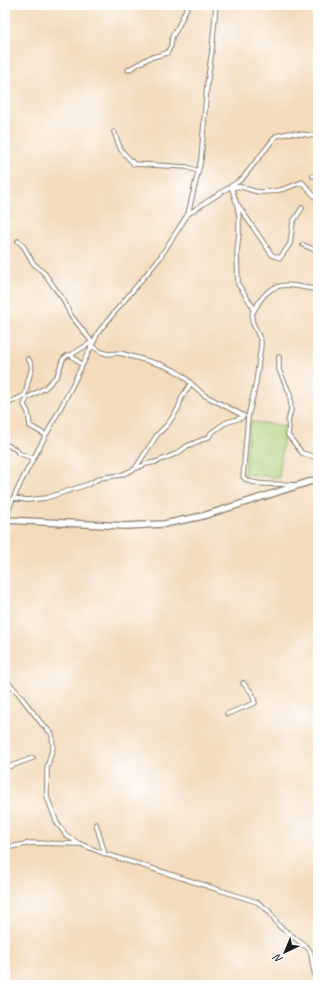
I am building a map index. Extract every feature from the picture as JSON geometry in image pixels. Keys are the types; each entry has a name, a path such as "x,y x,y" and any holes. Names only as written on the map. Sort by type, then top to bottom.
{"main road":[{"path":"5,520 126,526 164,524 203,516 318,479"}],"street":[{"path":"128,70 149,58 167,53 171,46 172,37 188,5"},
{"path":"5,520 13,498 82,365 91,344 107,319 159,259 188,214 203,142 207,85 216,5"},
{"path":"114,132 121,150 134,164 187,167 198,171"},
{"path":"188,214 231,187 245,176 268,144 276,136 290,133 318,136"},
{"path":"312,176 318,173"},
{"path":"231,187 243,186 258,192 281,190 302,182 317,199"},
{"path":"231,187 237,204 239,224 237,252 238,284 252,304 252,321 261,345 256,383 248,418 242,473 244,479 258,484 298,486"},
{"path":"237,204 272,255 280,258 290,244 293,222 302,208"},
{"path":"18,242 24,247 34,263 54,286 63,299 70,314 91,344 101,352 108,354 120,353 162,365 182,375 204,395 248,418"},
{"path":"304,245 318,251"},
{"path":"253,313 260,301 276,287 290,284 318,290"},
{"path":"46,435 30,426 28,412 24,405 25,402 27,398 45,388 57,376 63,359 91,344"},
{"path":"71,355 82,365"},
{"path":"279,356 279,370 290,394 291,410 288,422 288,435 302,453 318,458"},
{"path":"5,405 25,395 32,371 32,364 30,360 28,360"},
{"path":"136,467 157,434 168,424 178,409 182,397 191,383"},
{"path":"13,498 27,500 46,498 82,487 100,478 121,475 136,467 156,462 178,453 187,446 209,437 211,433 225,423 243,416"},
{"path":"5,444 17,450 18,453 33,458"},
{"path":"5,676 8,682 42,724 52,734 53,747 47,768 47,797 54,819 61,830 80,844 105,854 257,902 269,911 279,926 308,948 311,953 317,985"},
{"path":"228,714 256,703 252,693 243,683"},
{"path":"5,768 34,758"},
{"path":"96,824 105,854"},
{"path":"5,848 31,843 80,844"}],"green space":[{"path":"250,421 285,426 279,478 244,474"}]}
